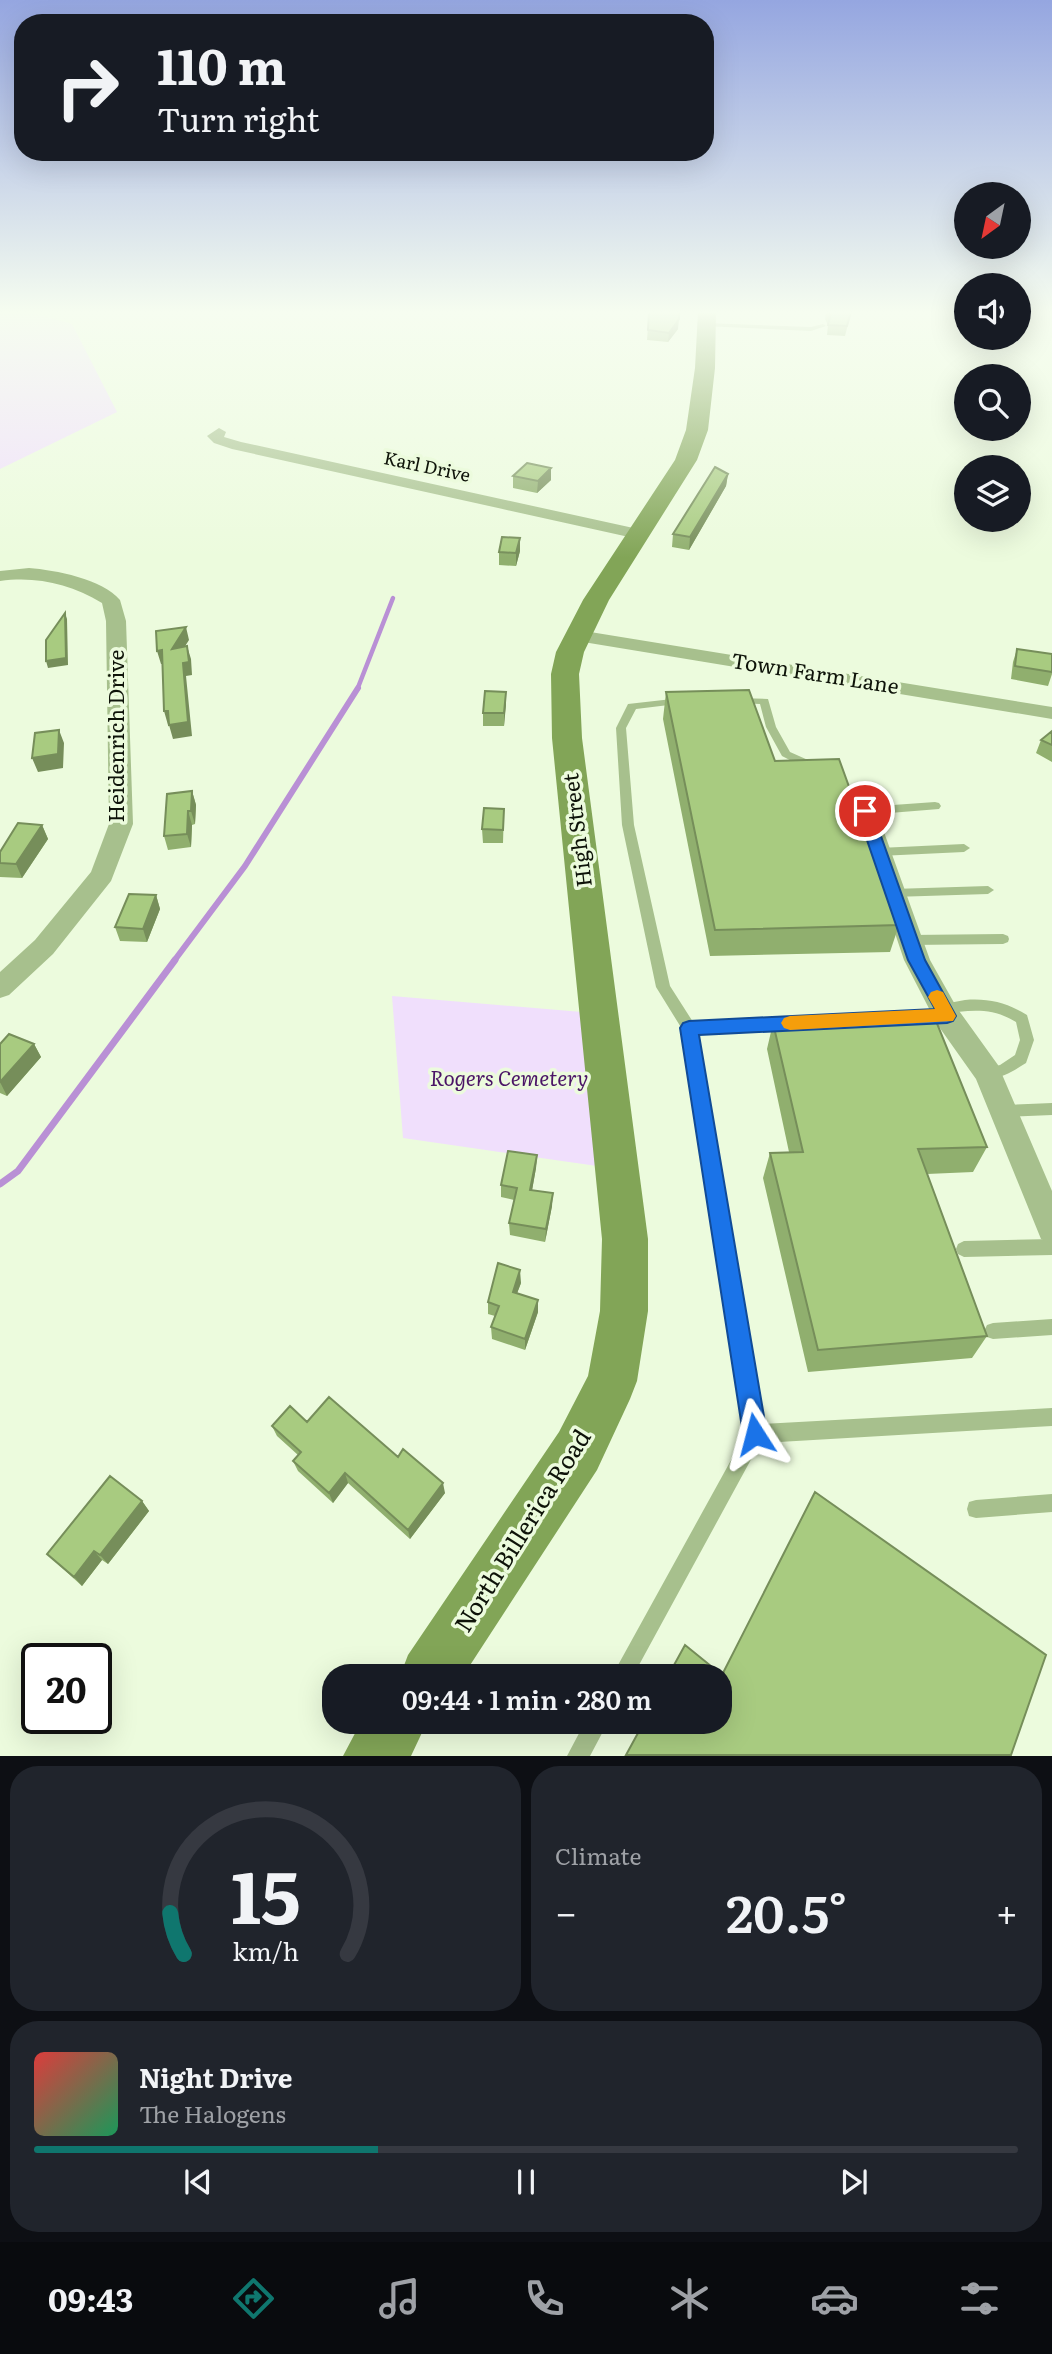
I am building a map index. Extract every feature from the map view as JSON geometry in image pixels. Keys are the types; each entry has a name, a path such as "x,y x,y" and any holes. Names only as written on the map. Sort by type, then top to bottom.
{"main road":[{"name":"High Street","path":"612,1381 624,1311 625,1239 567,738 565,674 570,652 596,600 686,460 697,430 702,394"},
{"name":"North Billerica Road","path":"437,1664 578,1451 612,1381"},
{"path":"374,1755 389,1734"}],"street":[{"name":"Karl Drive","path":"219,432 215,436 219,440 237,446 638,534"},
{"name":"Heidenrich Drive","path":"0,576 39,575 70,580 92,588 111,600 116,621 121,824 102,875 44,947 0,988"},
{"name":"Town Farm Lane","path":"578,636 1052,713"},
{"path":"858,798 917,960 941,1013 988,1073 1004,1111 1041,1177 1052,1230"}],"lane":[{"path":"629,1664 755,1434 689,1028 663,987 628,825 621,728 632,706 694,700"},
{"path":"729,701 764,701 771,727 786,754 828,775"},
{"path":"858,798 935,806"},
{"path":"879,852 964,848"},
{"path":"893,893 988,890"},
{"path":"910,940 1003,939"},
{"path":"941,1013 978,1004 1004,1007 1022,1019 1027,1040 1021,1059 1003,1070 988,1073"},
{"path":"689,1028 798,1023"},
{"path":"1004,1111 1052,1110"},
{"path":"964,1249 1052,1247"},
{"path":"993,1331 1052,1327"},
{"path":"755,1434 1052,1417"},
{"path":"976,1509 1052,1503"},
{"path":"578,1755 590,1734"}],"green space":[{"path":"0,394 108,394 117,412 0,469"},
{"name":"Rogers Cemetery","path":"392,996 582,1012 597,1166 403,1138"}],"building":[{"path":"527,463 551,468 538,481 513,476"},
{"path":"715,467 728,474 690,537 673,534"},
{"path":"502,537 520,538 516,553 499,552"},
{"path":"65,613 66,658 46,661 46,640"},
{"path":"186,627 172,649 187,646 189,662 183,663 188,722 169,725 168,711 164,711 162,650 157,651 156,631"},
{"path":"1017,649 1052,654 1052,672 1015,666"},
{"path":"749,690 775,761 839,759 899,925 715,930 666,692"},
{"path":"485,691 506,692 504,713 483,713"},
{"path":"59,730 58,754 32,758 35,733"},
{"path":"1052,731 1052,745 1041,740"},
{"path":"192,791 187,834 164,836 167,794"},
{"path":"484,808 504,809 503,830 482,829"},
{"path":"18,823 42,825 16,864 0,863 0,852"},
{"path":"129,894 156,895 143,929 115,927"},
{"path":"934,1016 987,1147 918,1149 987,1336 818,1350 770,1153 803,1152 773,1023"},
{"path":"9,1034 34,1044 0,1082 0,1044"},
{"path":"508,1151 537,1155 530,1190 553,1193 546,1229 509,1223 517,1188 501,1185"},
{"path":"498,1263 520,1270 513,1292 538,1300 525,1339 491,1327 499,1306 488,1302"},
{"path":"329,1397 398,1457 403,1449 443,1483 408,1530 345,1473 329,1493 293,1461 301,1452 272,1426 290,1406 307,1422"},
{"path":"110,1476 142,1501 100,1555 94,1551 74,1577 47,1554"},
{"path":"815,1492 1046,1655 1011,1755 626,1755 637,1734 732,1734 732,1664 728,1664"},
{"path":"685,1645 708,1664 675,1664"}],"waterway":[{"path":"357,689 393,598"},
{"path":"174,961 245,866 357,689"},
{"path":"0,1184 18,1171 175,960"}],"slow traffic":[{"path":"790,1023 947,1016 937,997"}],"route":[{"path":"755,1434 689,1028 947,1016 917,960 865,811"}]}
